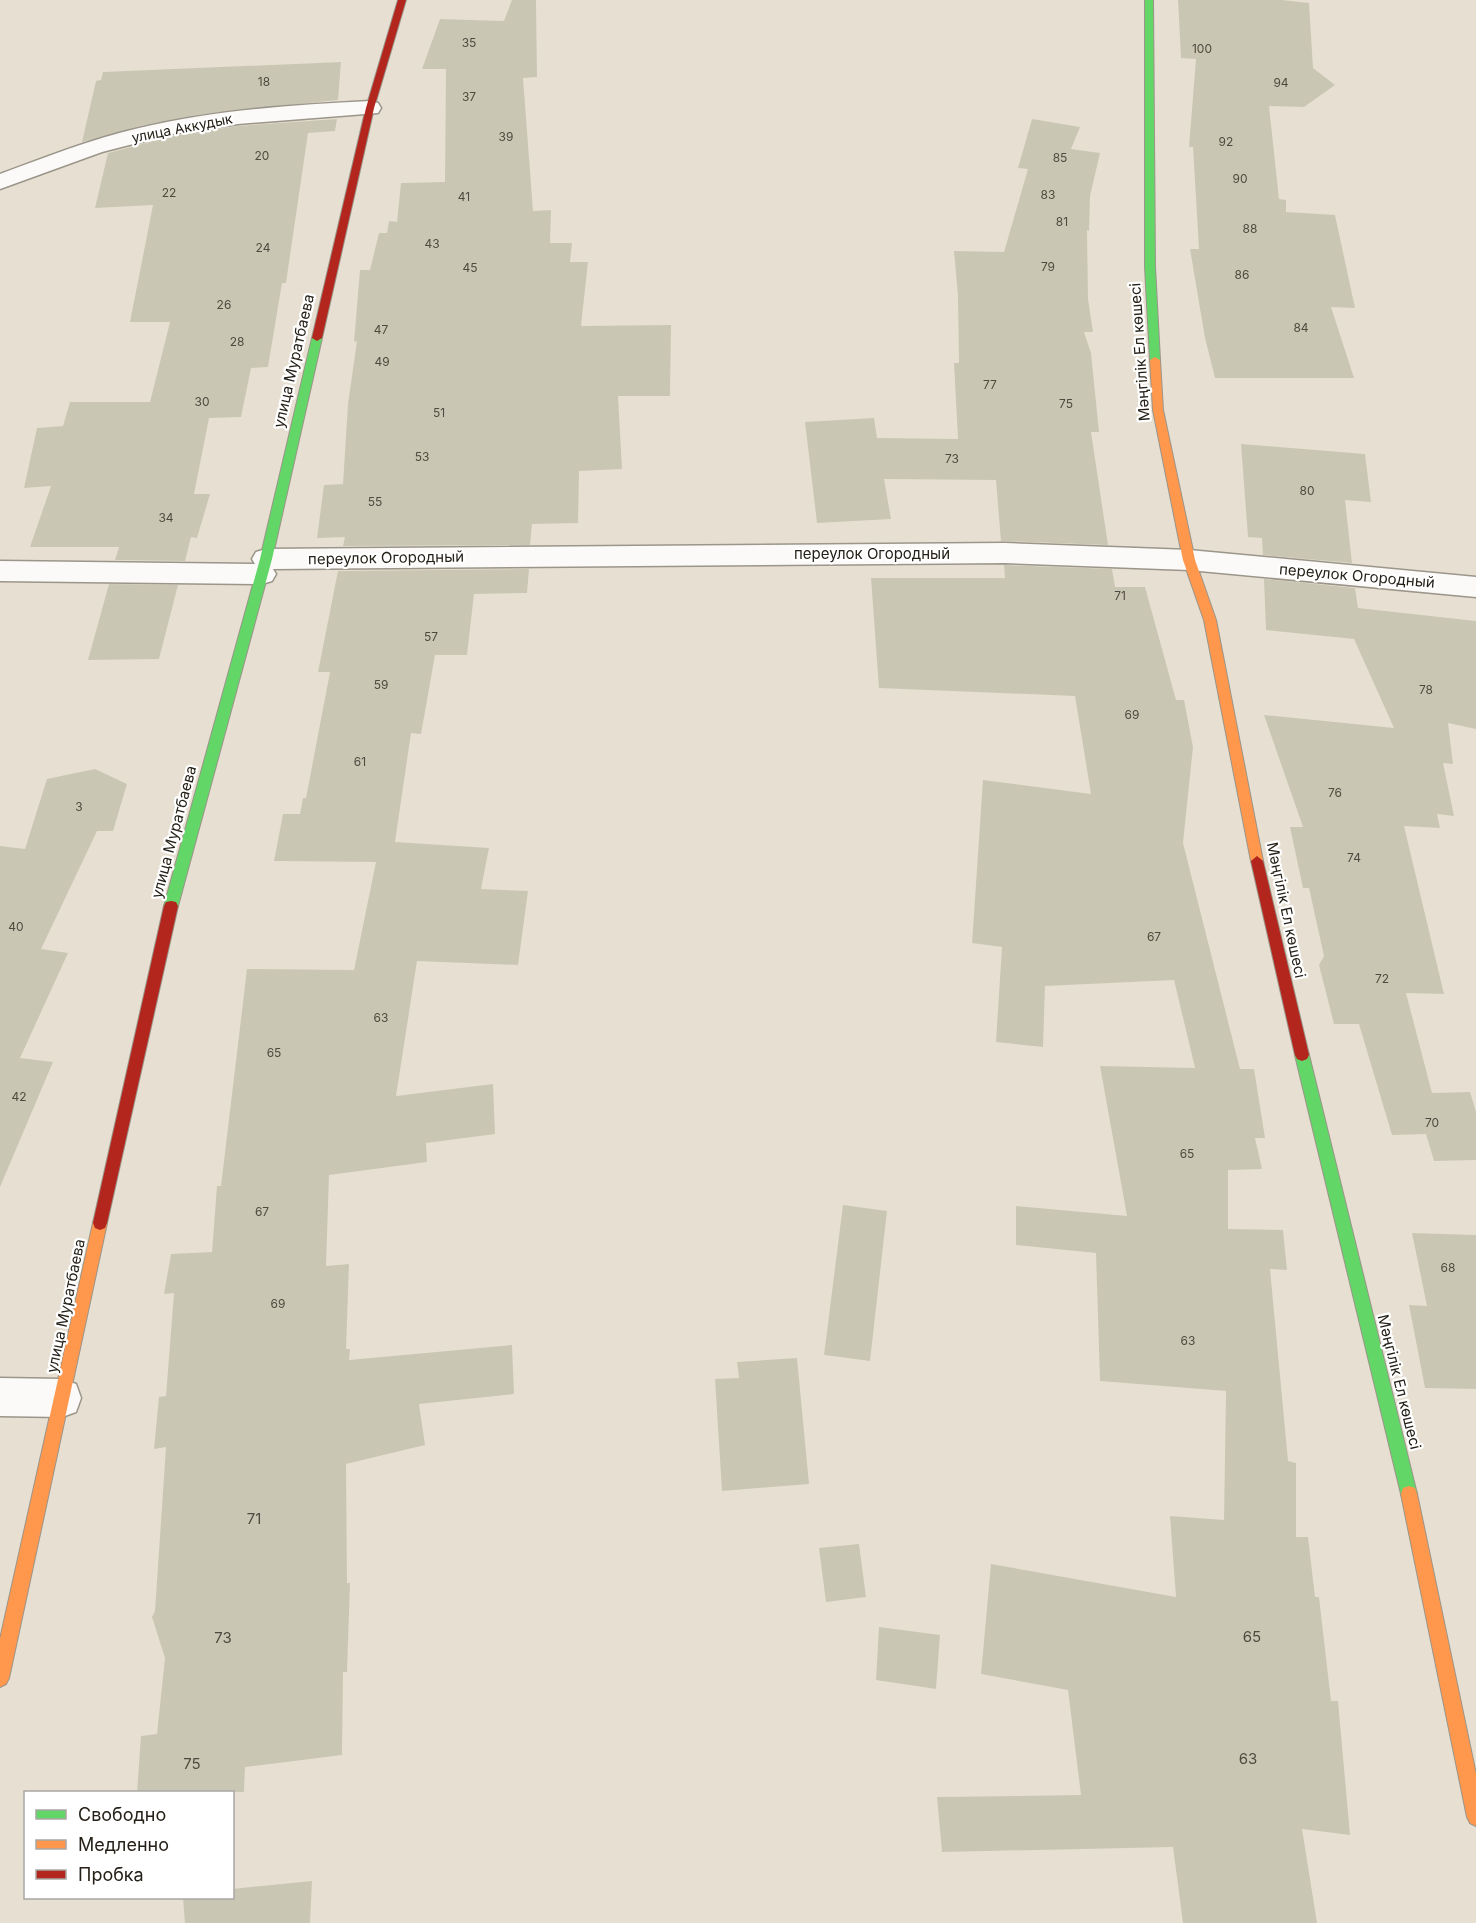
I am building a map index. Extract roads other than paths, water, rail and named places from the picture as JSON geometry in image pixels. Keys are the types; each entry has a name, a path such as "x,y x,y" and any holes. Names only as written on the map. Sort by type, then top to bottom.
{"street":[{"name":"улица Муратбаева","path":"0,1678 168,917 264,566 370,108 402,0"},
{"name":"Мәңгілік Ел көшесі","path":"1149,0 1150,267 1158,410 1189,560 1210,620 1268,915 1406,1478 1476,1817"},
{"name":"улица Аккудык","path":"0,182 108,142 214,119 293,111 370,108"},
{"name":"переулок Огородный","path":"0,571 1005,553 1189,560 1476,587"},
{"path":"0,1397 62,1398"}]}
